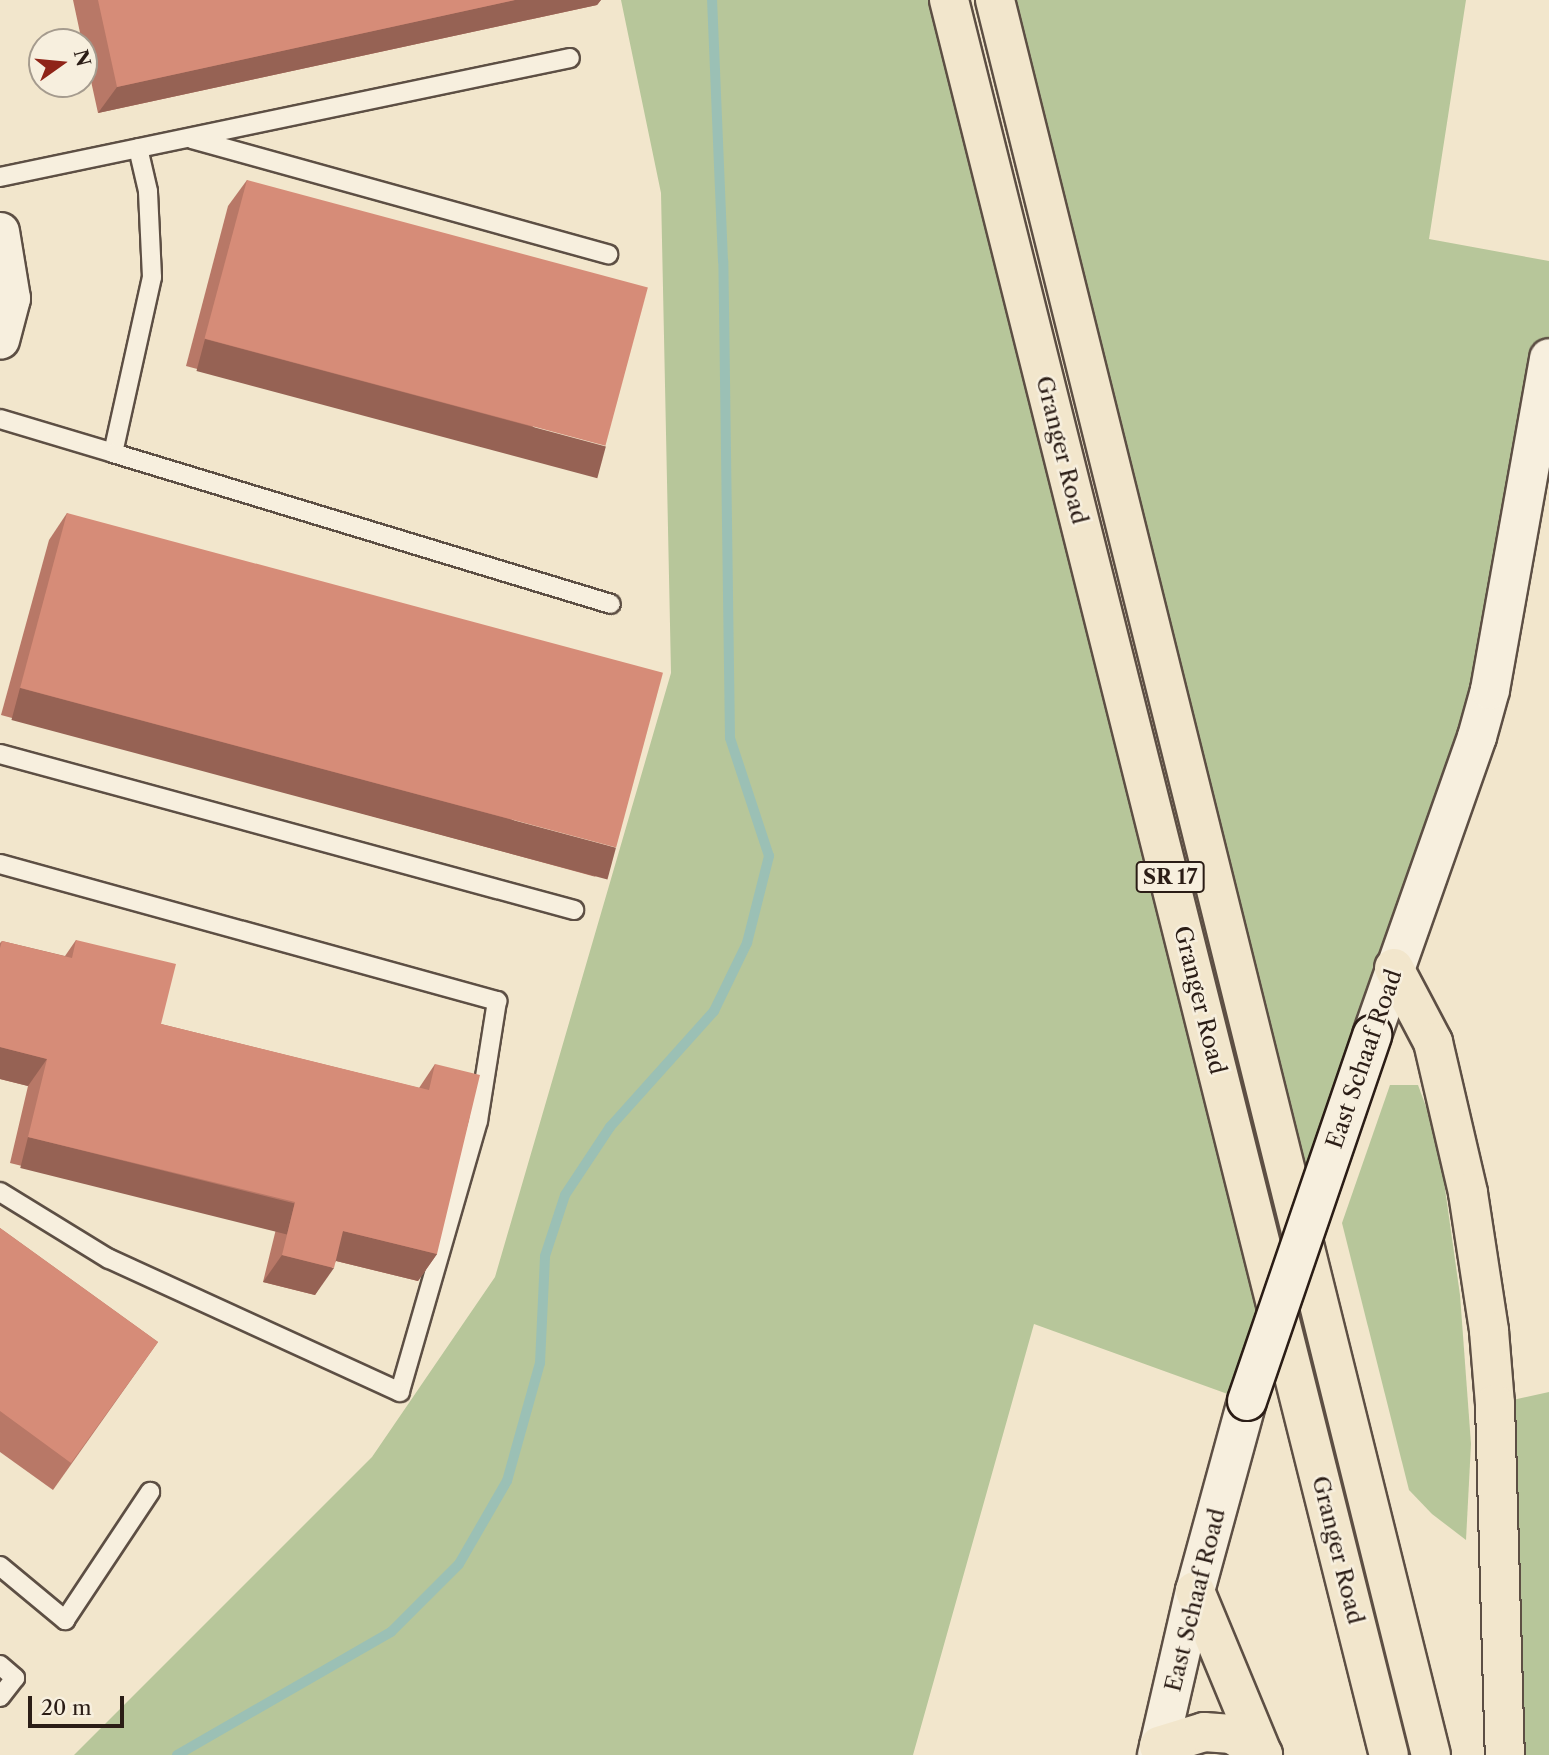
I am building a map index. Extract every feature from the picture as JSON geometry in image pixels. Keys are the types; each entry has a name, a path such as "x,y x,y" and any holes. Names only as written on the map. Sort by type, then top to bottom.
{"main road":[{"name":"Granger Road","path":"949,0 1389,1755"},
{"name":"Granger Road","path":"995,0 1431,1755"},
{"path":"1394,968 1433,1042 1468,1194 1489,1331 1495,1404 1505,1755"},
{"path":"1195,1591 1263,1754"},
{"path":"1158,1751 1204,1732 1232,1734 1263,1754"}],"street":[{"path":"0,231 11,298 0,340"},
{"name":"East Schaaf Road","path":"1158,1751 1195,1591 1247,1401 1394,968 1477,737 1490,690 1549,358"}],"lane":[{"path":"0,177 570,58"},
{"path":"189,138 608,254"},
{"path":"113,453 152,277 148,191 138,148"},
{"path":"0,419 611,604"},
{"path":"0,754 574,910"},
{"path":"0,864 497,1001 478,1121 400,1392 109,1259 0,1192"},
{"path":"0,1566 65,1619 150,1493"},
{"path":"0,1665 15,1678 0,1697"}],"green space":[{"path":"621,0 949,0 1280,1305 1247,1401 1034,1324 913,1755 74,1755 372,1457 495,1277 671,673 661,193"},
{"path":"995,0 1466,0 1429,239 1549,261 1549,358 1490,690 1302,1237"},
{"path":"1390,1085 1418,1085 1438,1139 1460,1295 1471,1444 1466,1540 1432,1514 1409,1490 1342,1223"},
{"path":"1549,1392 1549,1755 1505,1755 1495,1404"}],"building":[{"path":"98,0 515,0 117,87"},
{"path":"247,180 648,287 605,446 205,338"},
{"path":"67,513 663,673 616,848 20,688"},
{"path":"76,940 176,964 161,1024 429,1090 435,1064 480,1075 437,1254 343,1231 334,1268 282,1255 295,1202 28,1137 47,1059 0,1047 0,948 2,941 72,958"},
{"path":"0,1228 158,1342 71,1463 0,1411"}],"waterway":[{"path":"177,1755 391,1632 459,1564 507,1481 540,1363 545,1256 565,1195 610,1127 714,1011 747,943 769,856 730,738 723,261 712,0"}]}
